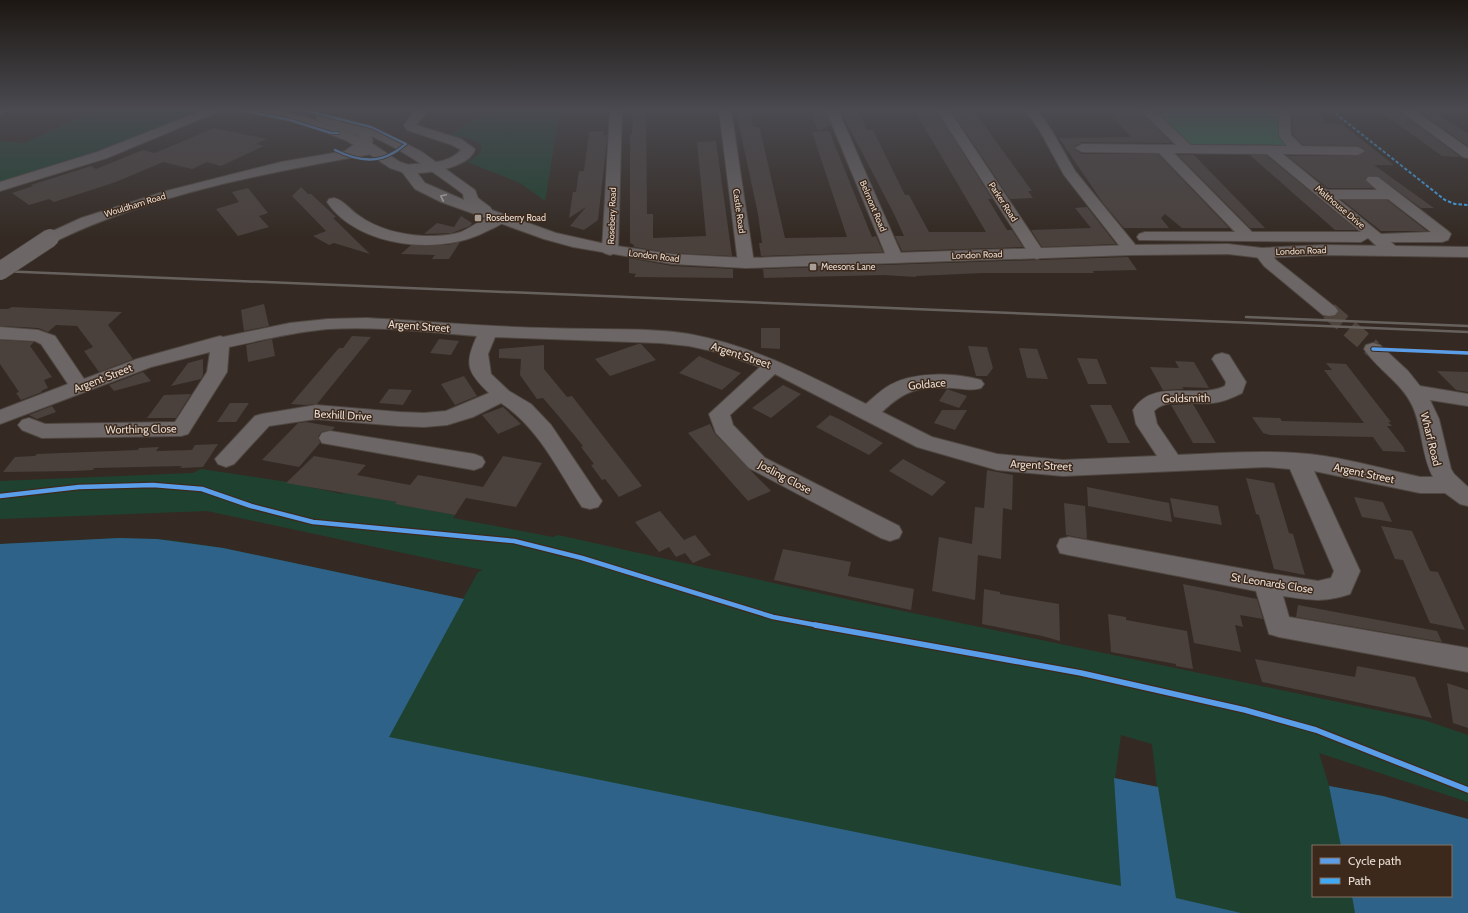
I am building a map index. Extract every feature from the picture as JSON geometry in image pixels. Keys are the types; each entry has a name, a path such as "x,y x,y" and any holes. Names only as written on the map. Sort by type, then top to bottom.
{"street":[{"path":"0,187 110,153"},
{"name":"Wouldham Road","path":"0,271 50,238 86,221 120,209 326,153"},
{"name":"Wouldham Road","path":"281,166 348,153"},
{"path":"376,153 395,165 421,169 434,167 458,159 467,153"},
{"name":"London Road","path":"413,153 460,185 470,193 471,200 496,216"},
{"name":"Rosebery Road","path":"610,250 614,153"},
{"name":"Castle Road","path":"731,153 746,263"},
{"name":"Belmont Road","path":"850,153 895,258"},
{"name":"Parker Road","path":"971,153 1037,254"},
{"path":"1058,153 1069,172 1131,250"},
{"path":"1166,153 1248,237"},
{"name":"Malthouse Drive","path":"1273,153 1390,244"},
{"path":"421,158 438,161 458,159"},
{"name":"London Road","path":"407,168 420,186 446,199 550,236 610,250 672,259 746,263 1131,250 1228,249 1262,253 1390,244 1468,252"},
{"path":"1373,180 1444,234 1442,237 1390,244"},
{"path":"1325,194 1391,195"},
{"path":"332,202 368,227 393,235 420,239 442,240 462,236 496,216"},
{"path":"1146,237 1361,237"},
{"path":"1262,253 1270,263 1329,311"},
{"name":"Argent Street","path":"0,417 144,362 220,342 290,328 328,324 366,323 488,331 660,337 689,340 727,349 773,365 867,414 925,442 997,462 1063,468 1266,459 1298,461 1359,471 1459,492"},
{"path":"488,331 478,354 482,376 502,395 524,409 543,430 590,501"},
{"path":"0,333 38,336 48,340 79,386"},
{"name":"Worthing Close","path":"29,426 42,431 181,429 218,372 220,342"},
{"name":"Wharf Road","path":"1373,349 1393,367 1415,391 1424,408 1438,466 1442,476 1459,492"},
{"name":"Goldsmith","path":"1172,463 1147,424 1143,410 1146,405 1154,399 1168,397 1213,398 1227,394 1235,389 1236,382 1222,359"},
{"name":"Josling Close","path":"773,365 719,414 723,428 757,463 890,532"},
{"name":"Goldace","path":"867,414 890,394 902,387 930,382 974,384"},
{"path":"1415,391 1468,400"},
{"name":"Bexhill Drive","path":"226,460 262,421 316,412 399,419 447,418 466,412 502,395"},
{"path":"407,451 430,419"},
{"path":"330,438 474,462"},
{"name":"St Leonards Close","path":"1069,546 1266,583 1318,591 1340,587 1347,571 1298,461"},
{"path":"1266,583 1279,626 1468,660"}],"green space":[{"path":"0,153 99,153 0,183"},
{"path":"479,153 553,153 545,201 520,183 467,162 477,156"},
{"path":"201,469 287,482 342,494 344,492 397,502 396,504 455,515 453,518 553,537 558,535 850,600 1424,720 1468,735 1468,802 1319,753 1329,786 1383,796 1468,819 1468,913 0,913 0,544 119,538 169,540 223,548 463,599 478,572 483,570 207,511 0,519 0,481 193,473","holes":["1121,735 1152,744 1157,787 1115,778"]}],"water":[{"path":"119,538 157,539 223,548 464,599 389,737 1121,886 1114,778 1158,787 1176,898 1241,913 0,913 0,544"},
{"path":"1329,786 1383,796 1468,819 1468,913 1355,913 1352,897 1452,897 1452,845 1341,845"}],"building":[{"path":"137,153 250,153 221,166 207,162 192,169 163,162 116,182 54,202 49,199 29,205 12,193 33,186 31,185 91,166 96,169"},
{"path":"586,153 606,153 598,220 584,230 570,226 586,207 569,218 573,192 576,192 579,171 584,171"},
{"path":"630,153 646,153 647,214 653,214 653,238 706,236 698,153 718,153 732,256 672,253 634,247 634,245 630,243"},
{"path":"745,153 765,153 785,238 847,237 819,153 838,153 872,237 876,236 883,252 761,256 759,243 762,243 758,214"},
{"path":"862,153 884,153 905,195 909,195 929,232 986,232 939,153 963,153 992,199 988,199 1007,230 1012,230 1023,247 902,251 895,236 904,236"},
{"path":"979,153 1004,153 1032,191 1028,191 1033,198 1010,199"},
{"path":"1069,153 1158,154 1229,228 1182,228 1165,214 1161,218 1169,228 1124,228 1103,203"},
{"path":"1363,153 1378,153 1394,165 1374,165 1434,208 1421,208 1378,176 1368,176 1365,179 1373,188 1328,188 1287,156 1358,156"},
{"path":"1437,153 1454,153 1460,157 1442,156"},
{"path":"1178,155 1194,155 1265,228 1250,228"},
{"path":"1250,155 1266,155 1357,230 1335,230"},
{"path":"301,187 336,217 333,218 370,254 334,243 329,245 313,236 326,231 292,196"},
{"path":"248,188 268,213 259,216 269,227 238,236 216,209 239,202 232,192"},
{"path":"1342,200 1387,200 1427,231 1381,231"},
{"path":"1087,207 1116,244 1042,247 1031,230 1091,228 1075,208"},
{"path":"461,216 472,223 470,226 452,233 424,234 437,223 454,227"},
{"path":"460,242 449,259 432,259 435,255 401,254 411,245 447,245"},
{"path":"1128,257 1137,270 1093,271 1094,273 983,273 916,277 884,275 764,278 763,269"},
{"path":"629,258 672,266 733,269 733,278 634,277 636,274 629,273"},
{"path":"264,304 269,326 244,331 241,310"},
{"path":"12,307 122,312 108,325 133,359 99,372 84,351 93,347 77,326 56,325 48,332 38,328 0,326 0,309 8,309"},
{"path":"761,328 780,328 780,349 761,348"},
{"path":"352,336 371,337 317,404 291,404 339,348 343,348"},
{"path":"272,339 275,356 248,362 246,345"},
{"path":"439,339 459,341 451,355 430,353"},
{"path":"0,340 34,342 30,346 52,377 44,380 48,388 41,391 42,392 21,400 16,393 19,392 0,364"},
{"path":"641,344 656,360 610,376 595,359"},
{"path":"544,345 544,369 567,397 572,396 642,486 619,497 605,479 602,480 591,465 594,464 581,447 583,446 561,419 543,398 537,399 520,375 521,359 499,358 499,349"},
{"path":"968,346 987,347 993,368 987,376 976,376"},
{"path":"1019,348 1037,349 1048,379 1027,378"},
{"path":"699,356 741,373 722,390 679,373"},
{"path":"1077,358 1097,359 1107,384 1088,384"},
{"path":"203,359 203,375 201,379 171,386 188,363"},
{"path":"1175,361 1194,362 1209,388 1182,387 1184,389 1163,390 1150,367 1179,368"},
{"path":"1326,363 1346,364 1391,422 1388,422 1392,426 1387,426 1406,452 1383,451 1373,437 1270,435 1263,433 1252,417 1280,418 1282,421 1364,423 1324,370 1332,370"},
{"path":"1437,371 1468,372 1468,392 1456,390"},
{"path":"143,372 151,381 114,391 109,385"},
{"path":"464,376 477,396 455,405 441,384"},
{"path":"783,385 801,394 771,418 752,408"},
{"path":"389,389 412,390 403,405 379,403"},
{"path":"947,389 967,396 959,408 939,401"},
{"path":"191,394 176,418 147,418 164,395"},
{"path":"230,403 249,403 236,422 217,422"},
{"path":"1193,404 1216,443 1193,443 1171,405"},
{"path":"1090,405 1111,405 1130,443 1108,443"},
{"path":"52,406 56,412 37,419 29,415"},
{"path":"503,407 521,424 498,434 482,415"},
{"path":"942,410 967,410 955,430 934,423"},
{"path":"830,415 883,443 869,455 816,427"},
{"path":"306,422 335,427 332,430 321,432 318,437 320,443 299,467 262,460 298,423"},
{"path":"710,424 715,434 771,491 748,501 688,433"},
{"path":"218,444 203,467 94,468 93,470 74,471 3,472 15,457 35,456 37,454 138,450 139,448 159,447 156,451 192,450 195,445"},
{"path":"314,456 366,465 357,475 410,485 418,475 483,487 503,456 542,463 516,507 466,498 455,515 395,504 397,502 286,483"},
{"path":"903,459 946,482 932,496 889,471"},
{"path":"987,470 1013,475 1012,510 1003,508 1001,559 978,555 975,600 932,591 939,537 972,544 975,507 984,508"},
{"path":"1246,478 1274,483 1289,533 1293,534 1305,575 1274,569 1259,515 1256,514"},
{"path":"1087,487 1169,503 1172,522 1088,506"},
{"path":"1354,497 1383,502 1392,522 1362,517"},
{"path":"1170,498 1218,506 1222,525 1174,517"},
{"path":"1064,503 1085,506 1087,539 1066,535"},
{"path":"660,511 684,540 695,535 711,555 693,563 685,553 676,557 669,547 659,552 635,522"},
{"path":"1381,526 1412,531 1430,571 1438,572 1465,630 1430,623 1403,560 1395,559"},
{"path":"783,549 851,562 848,576 914,589 911,610 774,580"},
{"path":"1183,584 1257,599 1263,619 1240,615 1243,627 1235,625 1241,652 1194,643"},
{"path":"984,589 1000,592 1000,594 1059,604 1060,641 982,624"},
{"path":"1298,605 1437,631 1442,642 1296,617"},
{"path":"1108,614 1126,617 1126,620 1187,631 1193,669 1176,666 1176,664 1111,652"},
{"path":"1255,659 1355,677 1357,666 1415,677 1432,718 1262,682"},
{"path":"1447,683 1468,690 1468,728 1453,723"}],"tunnel":[{"path":"1329,311 1373,349"}],"railway":[{"path":"0,271 1468,332"},
{"path":"1246,317 1468,326"}],"marked path":[{"path":"1385,153 1445,200 1455,204 1468,205"}],"cycle path":[{"path":"340,153 355,158 376,159 394,153"},
{"path":"1373,349 1468,353"},
{"path":"0,496 79,487 153,485 202,489 251,506 313,522 514,541 582,558 773,617 1081,673 1245,710 1316,730 1468,790"}],"place":[{"name":"Roseberry Road","path":"478,218"},
{"name":"Meesons Lane","path":"813,267"}]}
